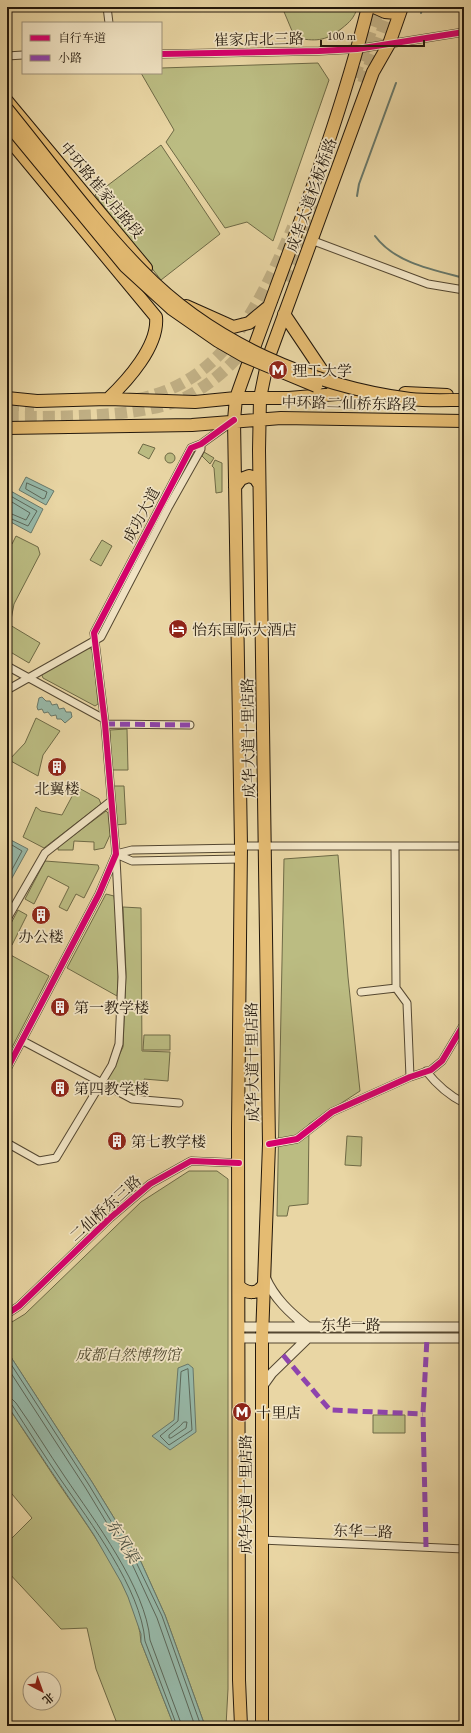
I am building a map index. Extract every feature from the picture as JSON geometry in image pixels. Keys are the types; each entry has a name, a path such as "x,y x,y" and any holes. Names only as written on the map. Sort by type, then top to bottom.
{"main road":[{"name":"成华大道杉板桥路","path":"236,398 302,215 357,49 368,7"},
{"path":"374,7 385,12 396,13 401,7"},
{"name":"成华大道杉板桥路","path":"260,398 268,359 284,314 374,72 389,44 401,7"},
{"name":"中环路崔家店路段","path":"7,101 161,287 173,298 187,307 233,326 249,323 268,307"},
{"path":"7,109 134,262 165,292 199,319 239,343 313,377 351,388 410,399 464,400"},
{"path":"7,124 125,266 172,309 218,341 244,356 309,384 356,397 393,404 464,409"},
{"path":"7,137 156,317 157,326 140,363 108,399"},
{"path":"284,314 332,385 351,392"},
{"name":"中环路二仙桥东路段","path":"37,401 108,399 195,402 236,398 289,398 351,392 464,395"},
{"path":"7,398 37,401"},
{"name":"成华大道十里店路","path":"236,398 234,420 241,851 238,1163 239,1680 241,1726"},
{"name":"成华大道十里店路","path":"260,398 259,484 266,846 269,1144 262,1332 262,1726"},
{"path":"7,402 37,401"},
{"name":"中环路二仙桥东路段","path":"32,427 192,425 234,420 281,418 464,421"},
{"path":"7,422 32,427"},
{"path":"7,428 32,427"},
{"path":"235,487 241,479 249,476 255,478 259,484"},
{"path":"239,1286 248,1292 256,1292 262,1288 265,1280"}],"street":[{"path":"107,7 108,22"},
{"name":"崔家店北三路","path":"162,54 357,49 464,32"},
{"path":"7,56 22,55"},
{"path":"311,240 428,284 464,290"},
{"name":"成功大道","path":"95,640 101,637 169,506 201,449 201,444 234,420"},
{"path":"7,690 95,640 116,854 122,977 119,1044 112,1065 56,1158 39,1161 7,1143"},
{"path":"7,666 104,721 190,725"},
{"path":"7,919 45,853 111,801"},
{"path":"116,854 132,861 241,851 266,846 464,846"},
{"path":"395,846 396,988 407,1003 410,1077"},
{"path":"116,854 132,850 241,851"},
{"path":"7,1070 99,894 116,854"},
{"path":"361,992 396,988"},
{"path":"269,1144 297,1139 332,1112 426,1071 442,1061 464,1024"},
{"path":"23,1041 132,1099 179,1103"},
{"path":"426,1071 437,1085 449,1095 464,1103"},
{"name":"二仙桥东三路","path":"7,1314 19,1306 110,1218 150,1184 191,1161 238,1163"},
{"path":"265,1280 281,1302 308,1327"},
{"name":"东华一路","path":"239,1332 262,1332 308,1327 464,1327"},
{"name":"东华一路","path":"262,1332 308,1338 464,1338"},
{"path":"262,1387 272,1373 308,1338"},
{"name":"东华二路","path":"261,1540 464,1549"}],"green space":[{"path":"282,7 358,7 351,20 341,29 320,40 309,40 295,38"},
{"path":"318,63 329,80 273,241 247,222 225,228 166,142 174,130 142,74 162,74 162,68"},
{"path":"161,145 220,234 161,280 95,195"},
{"path":"143,444 155,448 149,459 138,453"},
{"path":"204,452 214,458 210,464 202,456"},
{"path":"168,453 172,453 175,458 172,463 168,463 165,460 165,456"},
{"path":"215,460 222,463 222,492 216,493 214,468 212,466"},
{"path":"16,536 38,547 40,554 14,604 10,625 40,643 29,663 7,650 7,541 12,544"},
{"path":"102,540 112,546 101,566 90,560"},
{"path":"87,647 93,650 98,704 95,706 43,678 41,673"},
{"path":"36,718 60,731 43,755 38,776 9,760 25,743"},
{"path":"127,729 128,770 111,770 110,730"},
{"path":"114,786 124,786 126,824 115,825"},
{"path":"77,787 99,799 101,804 44,848 23,837 36,807 41,811 62,815"},
{"path":"106,811 108,813 110,835 104,848 94,850 94,842 74,841 73,850 58,850 58,847"},
{"path":"338,855 348,977 360,1091 309,1124 308,1204 289,1206 287,1216 277,1216 284,859"},
{"path":"45,861 98,865 99,868 84,898 76,894 67,911 59,907 69,887 48,876 34,904 25,899"},
{"path":"106,894 114,896 118,959 117,996 67,968"},
{"path":"123,907 141,908 142,1051 170,1052 168,1081 144,1079 144,1096 133,1096 107,1080 123,1047 126,973"},
{"path":"18,910 27,915 12,945 7,942 7,931"},
{"path":"7,953 49,976 7,1057"},
{"path":"144,1035 170,1035 170,1050 143,1050"},
{"path":"347,1136 362,1137 361,1166 345,1165"},
{"name":"成都自然博物馆","path":"189,1171 217,1171 228,1179 228,1689 226,1726 205,1726 165,1615 141,1562 92,1482 7,1351 7,1325 25,1314 141,1202"},
{"path":"7,1405 95,1537 120,1580 131,1602 138,1622 141,1642 174,1726 118,1726 96,1669 87,1628 61,1629 7,1571 7,1543 32,1518 7,1488"},
{"path":"373,1415 405,1415 405,1433 373,1433"}],"water":[{"path":"26,477 54,491 46,505 19,490"},
{"path":"7,489 43,509 31,533 7,520"},
{"path":"42,697 46,701 50,701 52,705 57,704 59,709 64,708 66,712 71,712 72,717 65,723 61,719 57,719 56,715 51,716 48,712 44,713 42,709 38,710 37,707 39,698"},
{"path":"7,838 28,849 7,887"},
{"name":"东风渠","path":"7,1351 92,1482 141,1562 165,1615 205,1726 174,1726 141,1642 141,1634 121,1582 94,1535 7,1405"},
{"path":"188,1364 193,1368 196,1432 170,1450 152,1436 174,1420 178,1368"}],"waterway":[{"path":"421,13 423,7"},
{"path":"357,196 359,184 396,83"},
{"path":"375,236 393,253 404,259 427,268 464,278"}],"tunnel":[{"path":"354,77 380,7"},
{"path":"363,83 391,7"},
{"path":"284,280 318,206"},
{"path":"138,399 169,390 195,375 217,357 236,334 253,309 268,283 293,227"},
{"path":"7,417 95,415 119,413 162,406 180,400 208,384 225,370 247,346"},
{"path":"7,405 34,405"}],"marked path":[{"path":"105,724 190,725"},
{"path":"426,1547 423,1414 427,1338"},
{"path":"283,1355 330,1410 423,1414"}],"cycle path":[{"path":"162,54 357,49 464,32"},
{"path":"7,1069 99,894 116,854 105,724 94,633 191,448 201,444 234,420"},
{"path":"269,1144 297,1139 332,1112 410,1077 431,1070 442,1061 464,1024"},
{"path":"7,1314 19,1306 110,1218 150,1184 191,1161 239,1163"}],"place":[{"name":"理工大学","path":"278,370"},
{"name":"怡东国际大酒店","path":"178,629"},
{"name":"北翼楼","path":"57,767"},
{"name":"办公楼","path":"41,915"},
{"name":"第一教学楼","path":"60,1007"},
{"name":"第四教学楼","path":"60,1088"},
{"name":"第七教学楼","path":"117,1141"},
{"name":"十里店","path":"242,1412"}]}
